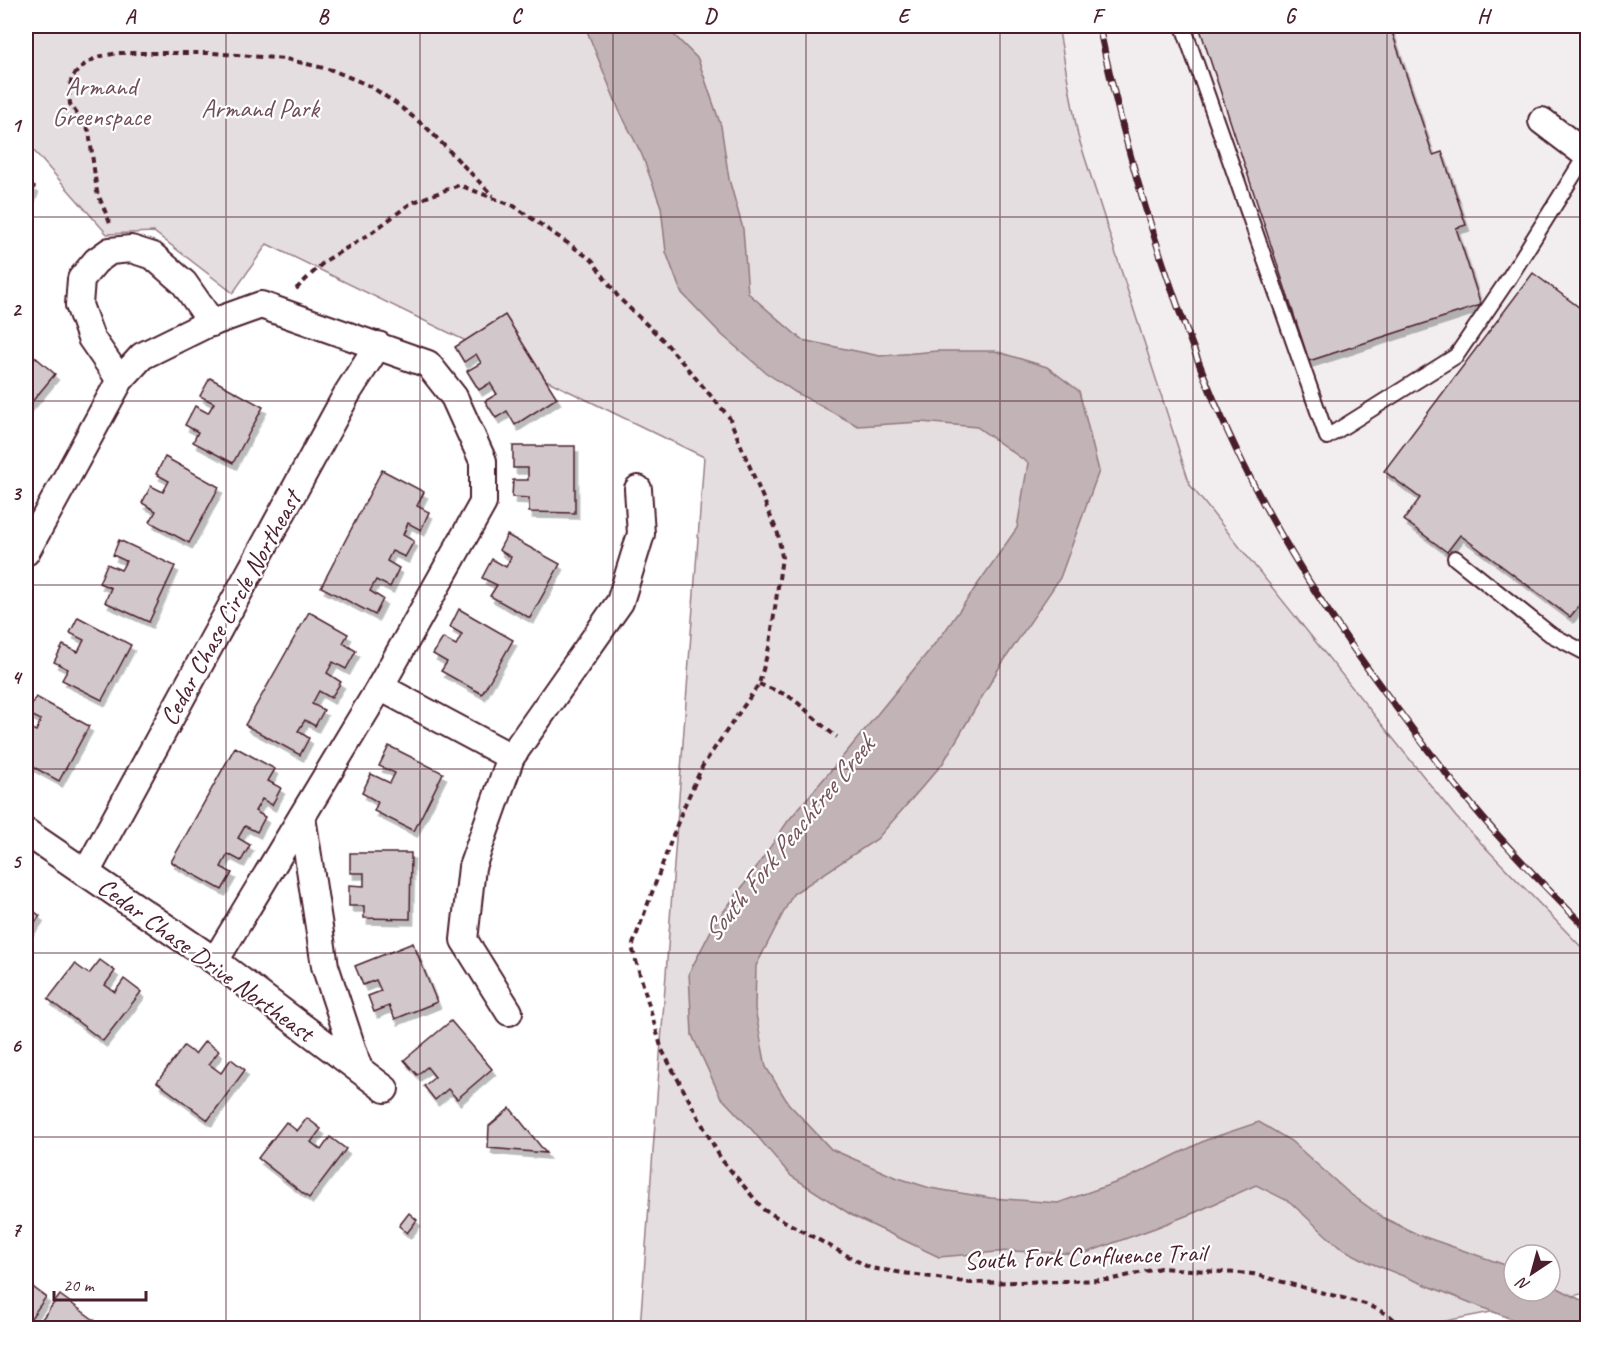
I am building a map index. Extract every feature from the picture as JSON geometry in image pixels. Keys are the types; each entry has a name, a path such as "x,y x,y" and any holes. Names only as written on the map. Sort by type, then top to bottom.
{"street":[{"path":"1542,121 1587,155"},
{"path":"120,380 90,338 79,305 81,279 96,261 110,251 131,249 153,256 184,282 212,323"},
{"path":"29,538 120,380 142,356 212,323 261,305 428,364 454,397 483,461 483,502 380,687 215,961"},
{"name":"Cedar Chase Circle Northeast","path":"86,873 348,392 378,345"},
{"path":"509,1012 464,940 472,867 511,757 620,602 641,534 638,489"},
{"path":"380,687 511,757"},
{"path":"302,817 325,966 358,1069"},
{"name":"Cedar Chase Drive Northeast","path":"26,832 215,961 385,1089"}],"lane":[{"path":"1183,26 1328,437 1456,357 1587,155"},
{"path":"1455,558 1550,634 1587,654"}],"path":[{"path":"122,249 97,192 89,131 70,104 69,90 72,77 84,65 97,57 118,53 213,53 286,59 332,70 370,86 397,104 428,129 496,199"},
{"name":"South Fork Confluence Trail","path":"261,305 285,300 325,261 370,234 411,203 459,184 514,206 592,260 620,298 664,341 729,417 778,534 782,557 770,644 759,684 703,765 682,811 632,947 662,1050 721,1159 764,1210 870,1268 971,1283 1108,1280 1160,1268 1253,1274 1369,1305 1390,1316 1404,1329"},
{"path":"759,684 788,696 837,737"}],"shaded area":[{"path":"1058,26 1587,26 1587,953 1456,817 1190,485 1078,136"}],"green space":[{"path":"26,26 1058,26 1078,136 1190,485 1456,817 1587,953 1587,1293 1562,1298 1562,1243 1502,1243 1502,1303 1536,1303 1410,1328 640,1328 704,457 267,244 233,293 154,232 107,234 26,142"}],"water":[{"name":"South Fork Peachtree Creek","path":"585,26 665,26 698,59 721,126 729,179 743,229 748,293 802,340 880,356 937,351 995,351 1047,367 1079,391 1099,471 1060,578 999,668 943,763 877,839 793,894 756,966 755,1009 766,1067 788,1103 831,1149 895,1177 930,1188 991,1198 1058,1203 1126,1179 1206,1140 1259,1122 1291,1141 1349,1193 1384,1218 1419,1235 1502,1264 1502,1303 1562,1303 1562,1290 1587,1303 1587,1328 1534,1328 1368,1262 1339,1247 1290,1202 1256,1185 1196,1212 1083,1254 1009,1251 939,1257 853,1216 791,1176 720,1096 692,1035 689,973 715,923 788,821 945,631 1017,528 1028,463 977,427 921,422 858,426 795,392 765,372 722,335 681,292 666,252 661,207 642,155 619,110"}],"building":[{"path":"1199,26 1390,26 1433,155 1442,152 1466,225 1456,228 1481,305 1309,361"},
{"path":"26,183 35,187 26,210"},
{"path":"1533,273 1588,314 1588,595 1570,617 1460,535 1447,552 1404,520 1420,498 1384,471"},
{"path":"505,315 557,398 515,425 507,411 496,418 485,401 497,394 490,383 479,390 467,371 481,363 476,354 464,362 455,347"},
{"path":"26,349 55,374 26,409"},
{"path":"210,378 263,407 233,463 193,442 198,432 185,425 195,406 208,413 214,403 200,396"},
{"path":"513,446 575,446 575,513 529,512 529,498 512,497 513,480 528,480 528,468 513,468"},
{"path":"165,457 219,487 189,543 150,522 156,511 142,503 151,486 163,492 169,481 156,474"},
{"path":"382,470 424,492 417,506 429,512 421,530 408,523 403,535 414,541 405,557 392,551 387,561 399,568 390,587 376,580 370,591 383,599 375,615 321,587"},
{"path":"507,535 560,564 530,618 490,596 497,585 482,578 492,559 506,567 511,557 499,550"},
{"path":"119,540 175,566 149,622 105,602 111,588 99,583 107,564 121,570 126,561 113,555"},
{"path":"459,609 513,640 482,694 441,671 447,662 433,654 443,638 456,645 462,634 450,627"},
{"path":"309,612 348,634 343,643 356,651 346,669 333,662 327,673 341,682 331,698 319,691 312,704 324,710 315,726 305,720 298,731 309,738 300,755 245,725"},
{"path":"78,617 131,645 102,700 62,680 68,669 54,662 63,645 78,652 84,640 70,633"},
{"path":"36,697 89,726 59,781 26,763 26,726 36,731 41,720 27,713"},
{"path":"389,746 443,773 414,831 374,811 378,802 362,793 371,774 390,783 395,773 379,766"},
{"path":"235,747 275,769 268,781 281,788 272,805 262,799 255,811 265,817 257,832 245,826 238,838 250,845 241,861 228,854 221,867 232,873 222,890 171,862"},
{"path":"350,853 411,853 410,919 364,918 364,906 349,906 349,885 364,886 364,873 350,873"},
{"path":"26,905 40,916 26,934"},
{"path":"413,943 437,1002 395,1019 389,1006 374,1012 368,996 381,991 376,980 363,985 355,966"},
{"path":"100,960 115,971 105,985 115,992 124,979 141,992 103,1041 48,999 75,964 89,974"},
{"path":"451,1021 492,1069 457,1099 448,1089 435,1100 424,1086 435,1077 427,1067 417,1075 404,1060"},
{"path":"205,1041 219,1051 209,1064 221,1073 231,1059 245,1070 208,1120 157,1082 184,1046 195,1054"},
{"path":"510,1108 546,1153 488,1148 489,1126"},
{"path":"307,1118 321,1129 311,1142 321,1150 330,1137 346,1149 309,1198 258,1158 286,1122 297,1131"},
{"path":"409,1213 417,1220 407,1233 399,1226"},
{"path":"26,1282 46,1297 26,1325"},
{"path":"60,1295 105,1328 35,1328"}],"railway":[{"path":"1099,26 1121,121 1178,308 1225,425 1267,510 1295,559 1341,630 1428,750 1496,833 1588,930"}],"park label":[{"name":"Armand Greenspace","path":"101,101"},
{"name":"Armand Park","path":"260,108"}]}
